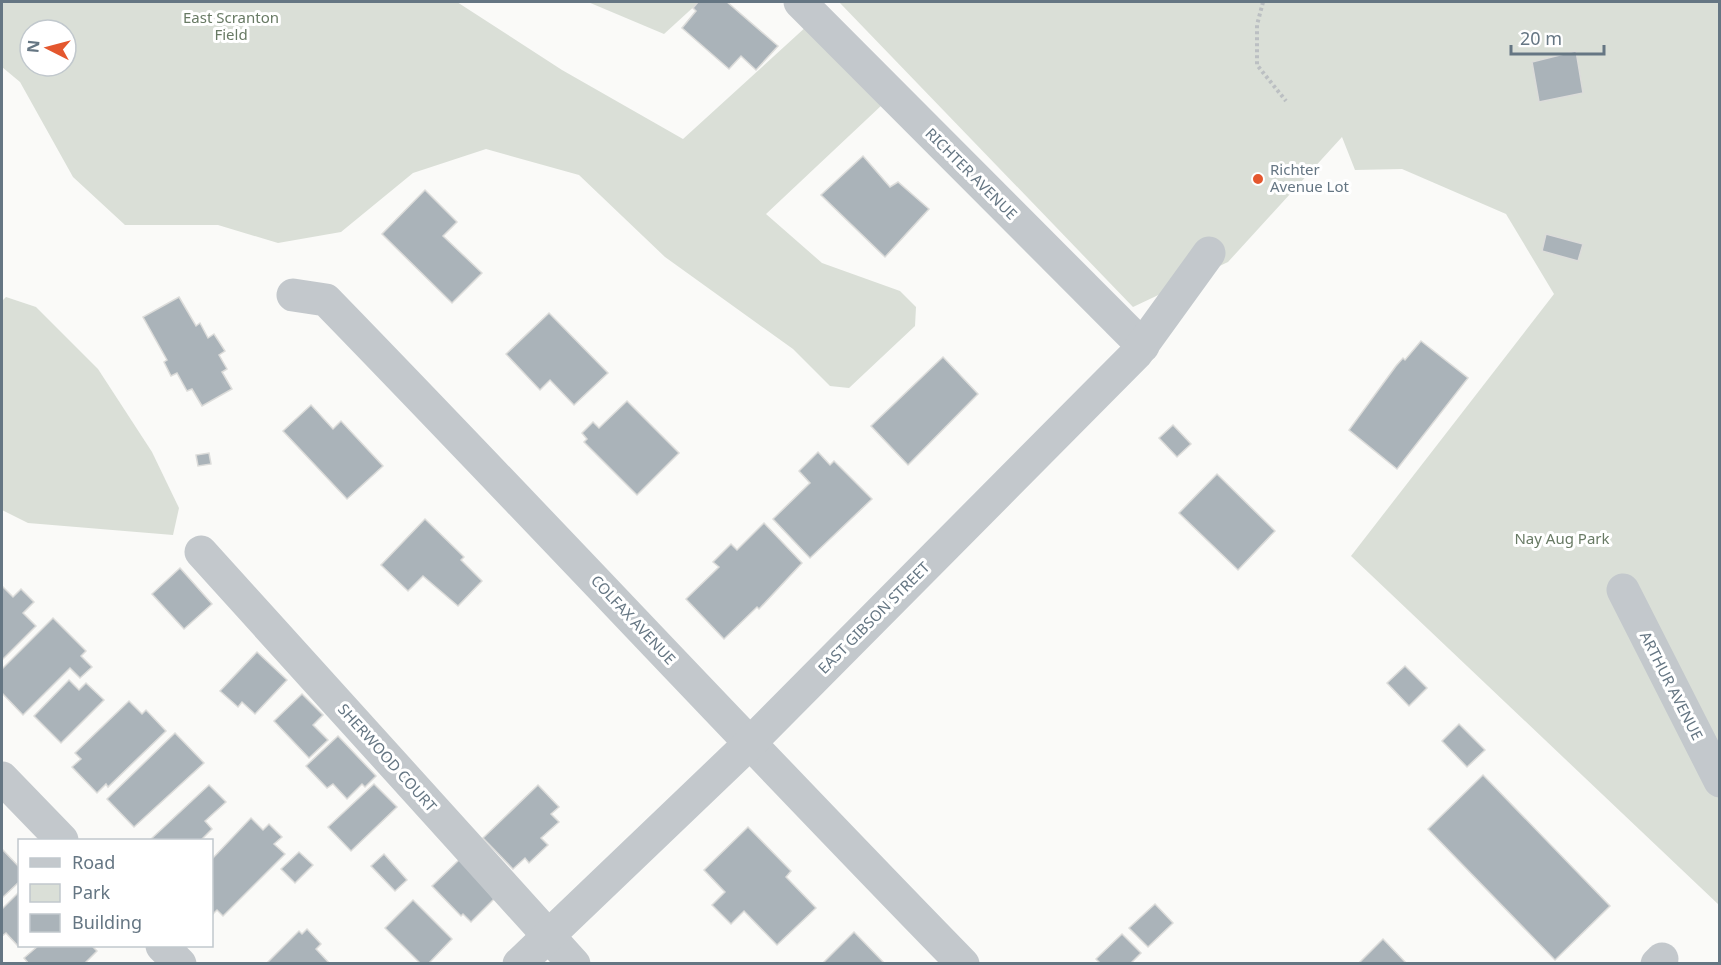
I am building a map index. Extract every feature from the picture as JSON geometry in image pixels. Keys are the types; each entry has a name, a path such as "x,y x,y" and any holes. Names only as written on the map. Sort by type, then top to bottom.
{"street":[{"name":"RICHTER AVENUE","path":"800,2 1143,346"},
{"name":"EAST GIBSON STREET","path":"519,963 748,745 1143,346 1209,253"},
{"name":"COLFAX AVENUE","path":"293,295 326,300 546,527 748,745 963,963"},
{"name":"SHERWOOD COURT","path":"201,552 547,936 574,963"},
{"name":"ARTHUR AVENUE","path":"1623,590 1719,781"},
{"path":"2,778 61,839"},
{"path":"164,947 180,963"}],"path":[{"path":"1263,2 1257,24 1257,65 1287,101"}],"green space":[{"name":"East Scranton Field","path":"2,2 457,2 562,70 683,139 808,25 883,104 766,214 822,263 900,291 916,307 915,326 849,388 830,386 793,349 665,257 579,175 486,149 413,173 341,232 278,243 218,225 125,225 73,177 20,82 2,67"},
{"path":"588,2 699,2 664,34"},
{"name":"Nay Aug Park","path":"839,2 1719,2 1719,905 1351,556 1554,294 1506,214 1402,169 1355,170 1342,137 1228,262 1133,307"},
{"path":"6,297 36,307 98,369 152,452 179,508 173,535 28,523 2,510 2,301"}],"building":[{"path":"698,2 727,2 778,46 756,70 741,56 729,69 682,28 696,11 693,8"},
{"path":"1576,51 1583,93 1539,102 1532,62"},
{"path":"863,156 890,187 898,182 929,209 885,257 821,195"},
{"path":"425,190 457,222 443,236 482,273 452,303 382,234"},
{"path":"1546,234 1583,244 1578,261 1542,251"},
{"path":"179,297 196,326 200,323 208,338 214,334 225,351 219,355 227,369 222,372 232,389 202,406 192,389 187,391 177,373 171,376 164,362 167,360 143,317"},
{"path":"549,313 608,373 574,405 550,380 540,390 506,354"},
{"path":"1421,341 1468,378 1397,469 1349,430 1396,366 1403,358 1405,360"},
{"path":"943,357 978,394 908,465 871,426"},
{"path":"627,401 679,453 637,495 584,442 587,439 582,433 593,422 599,428"},
{"path":"311,405 333,429 341,421 383,466 347,499 283,431"},
{"path":"1173,425 1191,444 1177,457 1159,438"},
{"path":"818,452 830,465 834,461 872,499 810,558 773,519 810,483 799,471"},
{"path":"209,453 211,464 198,466 196,455"},
{"path":"1217,474 1275,531 1238,570 1179,513"},
{"path":"425,519 464,557 461,560 482,581 458,606 423,576 408,591 381,565"},
{"path":"764,523 802,563 759,609 757,607 724,639 686,599 719,567 713,562 731,544 737,550"},
{"path":"180,568 212,604 184,629 152,594"},
{"path":"2,586 13,597 21,589 34,602 23,613 36,626 2,660"},
{"path":"53,618 86,651 81,656 92,667 80,678 70,668 23,715 2,693 2,669"},
{"path":"257,652 287,680 255,714 242,702 238,707 220,691"},
{"path":"1405,666 1427,688 1409,706 1387,683"},
{"path":"69,680 79,690 86,683 104,700 61,743 34,716"},
{"path":"302,694 323,715 313,725 328,740 309,758 274,721"},
{"path":"129,701 142,714 146,710 166,731 108,787 106,784 97,793 72,767 81,759 75,753"},
{"path":"1459,724 1485,750 1467,767 1442,741"},
{"path":"175,733 204,763 134,827 107,799"},
{"path":"338,736 376,776 365,787 362,784 347,799 333,784 327,788 306,766"},
{"path":"1483,775 1610,906 1555,960 1428,829"},
{"path":"374,784 397,807 351,851 328,827"},
{"path":"209,785 226,802 205,821 212,829 202,839 151,839"},
{"path":"538,785 559,807 551,814 559,822 541,838 548,845 529,863 525,858 513,869 483,838"},
{"path":"251,818 263,830 269,824 282,837 274,844 285,854 223,916 217,910 213,914 213,858"},
{"path":"748,827 791,871 786,877 816,908 777,945 744,911 731,924 712,905 725,892 704,870"},
{"path":"2,849 18,866 18,883 2,898"},
{"path":"299,852 313,865 295,883 281,869"},
{"path":"384,854 407,880 395,891 371,866"},
{"path":"460,859 494,899 471,922 463,914 461,916 432,886"},
{"path":"18,893 18,946 6,933 2,936 2,909"},
{"path":"413,900 452,939 428,964 421,964 385,928"},
{"path":"1155,904 1173,923 1148,947 1129,928"},
{"path":"307,929 321,944 316,949 330,964 266,964 299,931 302,934"},
{"path":"854,932 885,964 822,964"},
{"path":"1122,934 1141,953 1130,964 1101,964 1096,959"},
{"path":"1383,939 1407,964 1358,964"},
{"path":"37,947 93,947 97,951 84,964 29,964 24,958"}],"place":[{"name":"Richter Avenue Lot","path":"1258,179"}]}
